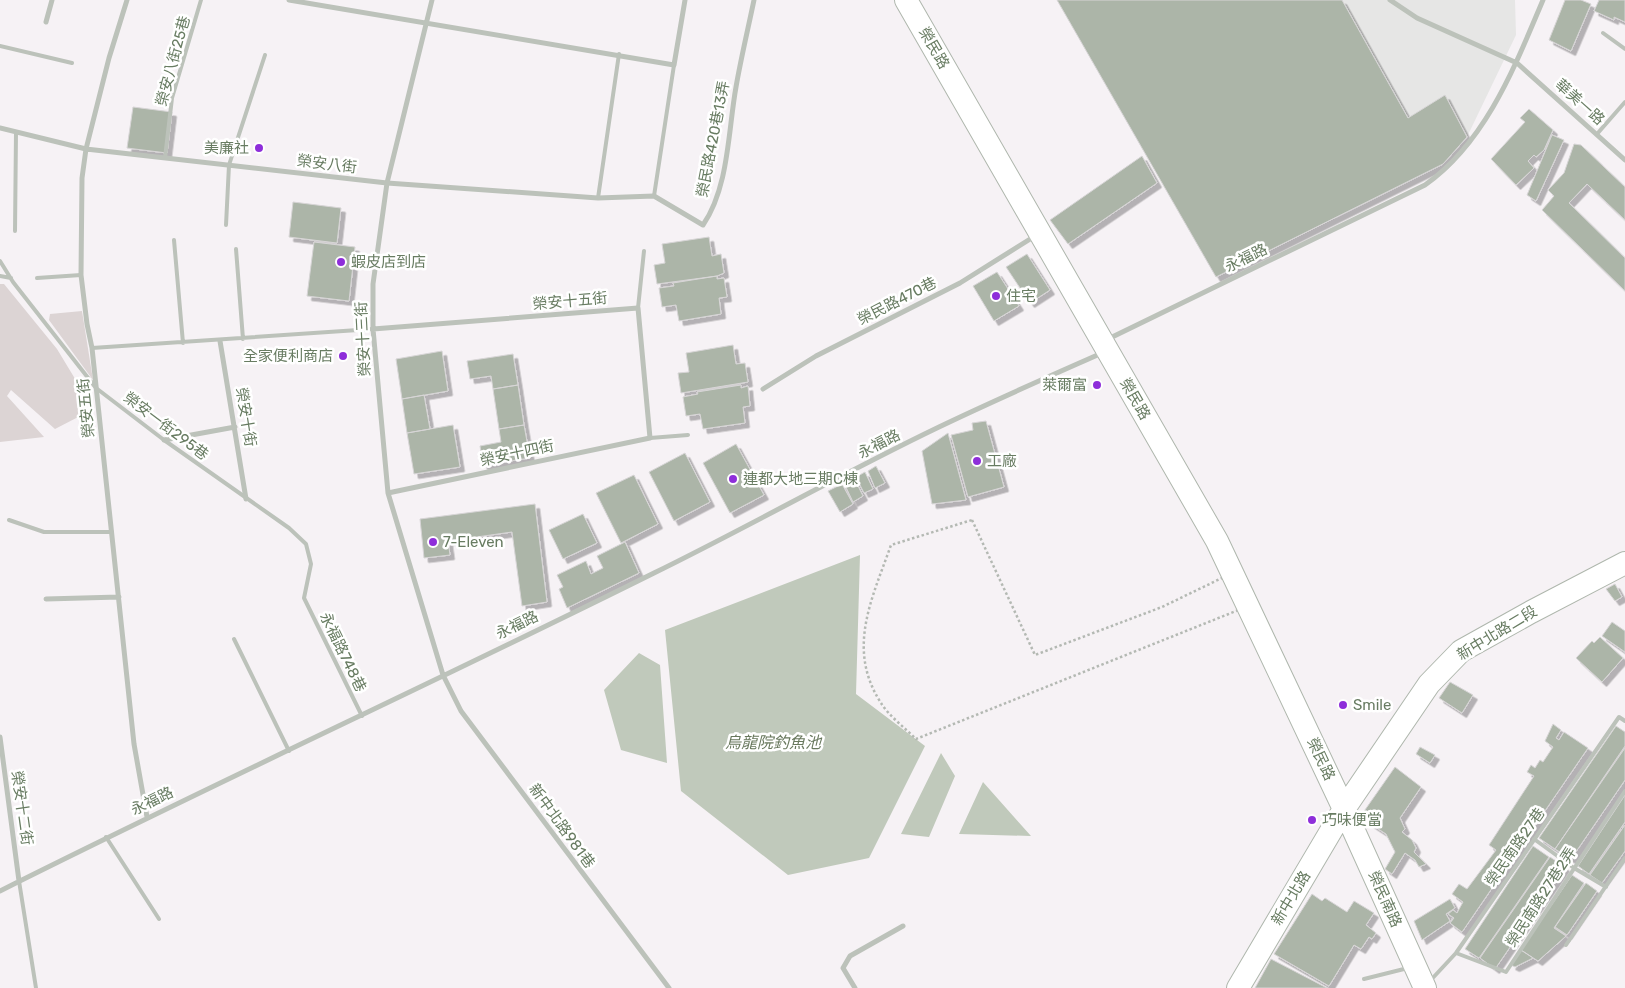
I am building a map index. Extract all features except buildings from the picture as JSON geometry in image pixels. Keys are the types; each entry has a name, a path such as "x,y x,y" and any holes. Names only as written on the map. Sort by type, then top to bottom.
{"street":[{"path":"46,22 52,0"},
{"name":"榮安五街","path":"127,0 109,58 86,149 82,178 81,275 92,348 134,744 147,817"},
{"path":"289,0 619,54 674,65 685,0"},
{"name":"榮安十三街","path":"432,0 425,22 388,183 373,284 373,329 388,493 443,675"},
{"name":"榮民路420巷13弄","path":"654,196 703,225 711,214 721,180 736,86 754,0"},
{"name":"榮民路","path":"906,0 1217,541 1344,809"},
{"name":"華美一路","path":"1390,0 1417,18 1517,63 1625,160"},
{"name":"永福路","path":"0,891 147,817 363,716 443,675 654,573 940,427 1106,351 1102,342 1425,185 1444,171 1465,150 1517,63 1543,0"},
{"name":"榮安八街","path":"0,128 86,149 388,183 598,198 654,196"},
{"name":"榮民路470巷","path":"763,389 816,356 960,283 1040,233"},
{"path":"638,308 650,438"},
{"name":"榮安十五街","path":"373,329 638,308"},
{"name":"榮安十街","path":"220,341 246,498"},
{"path":"164,440 235,427"},
{"name":"榮安十四街","path":"388,493 650,438"},
{"name":"新中北路二段","path":"1344,809 1429,684 1461,651 1625,562"},
{"path":"46,599 118,597"},
{"name":"新中北路981巷","path":"443,675 461,711 668,988"},
{"name":"榮安十二街","path":"0,738 19,881"},
{"name":"榮民南路","path":"1344,809 1425,988"},
{"name":"新中北路","path":"1238,988 1344,809"},
{"path":"855,988 843,968 850,956 903,926"}],"lane":[{"name":"榮安八街25巷","path":"165,158 172,98 201,0"},
{"path":"1603,33 1625,49"},
{"path":"0,46 72,63"},
{"path":"598,198 619,54"},
{"path":"226,226 229,165 264,55"},
{"path":"654,196 674,65"},
{"path":"1597,134 1625,102"},
{"path":"15,231 16,132"},
{"path":"174,240 183,343"},
{"path":"236,249 243,339"},
{"path":"638,308 644,251"},
{"name":"榮安一街295巷","path":"0,261 10,278 96,388 164,440 289,528 306,544 311,564 304,598"},
{"path":"37,278 81,275"},
{"path":"0,276 10,278"},
{"path":"92,348 220,341 373,329"},
{"path":"650,438 688,434"},
{"path":"9,520 44,532 112,532"},
{"name":"永福路748巷","path":"304,598 363,716"},
{"path":"234,639 288,751"},
{"name":"榮民南路27巷","path":"1425,988 1456,953 1619,716 1625,721"},
{"name":"榮民南路27巷2弄","path":"1456,953 1506,972 1625,790"},
{"path":"106,838 159,919"},
{"path":"1534,839 1574,868 1606,887"},
{"path":"1566,945 1625,858"},
{"path":"19,881 36,988"},
{"path":"1364,979 1415,966"}],"path":[{"path":"972,520 1035,655 1162,607 1226,576 1241,609 916,739 881,704 864,665 865,620 891,545 972,520"}],"shaded area":[{"path":"1057,0 1515,0 1516,35 1467,137 1443,164 1216,277"},
{"path":"0,284 4,284 57,349 83,392 84,414 55,429 11,390 7,396 44,437 0,442"},
{"path":"82,311 93,380 49,320 50,314"}],"water":[{"name":"烏龍院釣魚池","path":"860,555 856,694 925,746 869,858 788,875 681,791 665,630"},
{"path":"639,653 660,665 667,763 621,750 604,690"},
{"path":"941,753 955,776 929,837 901,834"},
{"path":"983,782 1031,836 959,834"}],"place":[{"name":"美廉社","path":"259,148"},
{"name":"蝦皮店到店","path":"341,262"},
{"name":"住宅","path":"996,296"},
{"name":"全家便利商店","path":"343,356"},
{"name":"萊爾富","path":"1097,385"},
{"name":"工廠","path":"977,461"},
{"name":"連都大地三期C棟","path":"733,479"},
{"name":"7-Eleven","path":"433,542"},
{"name":"Smile","path":"1343,705"},
{"name":"巧味便當","path":"1312,820"}]}
